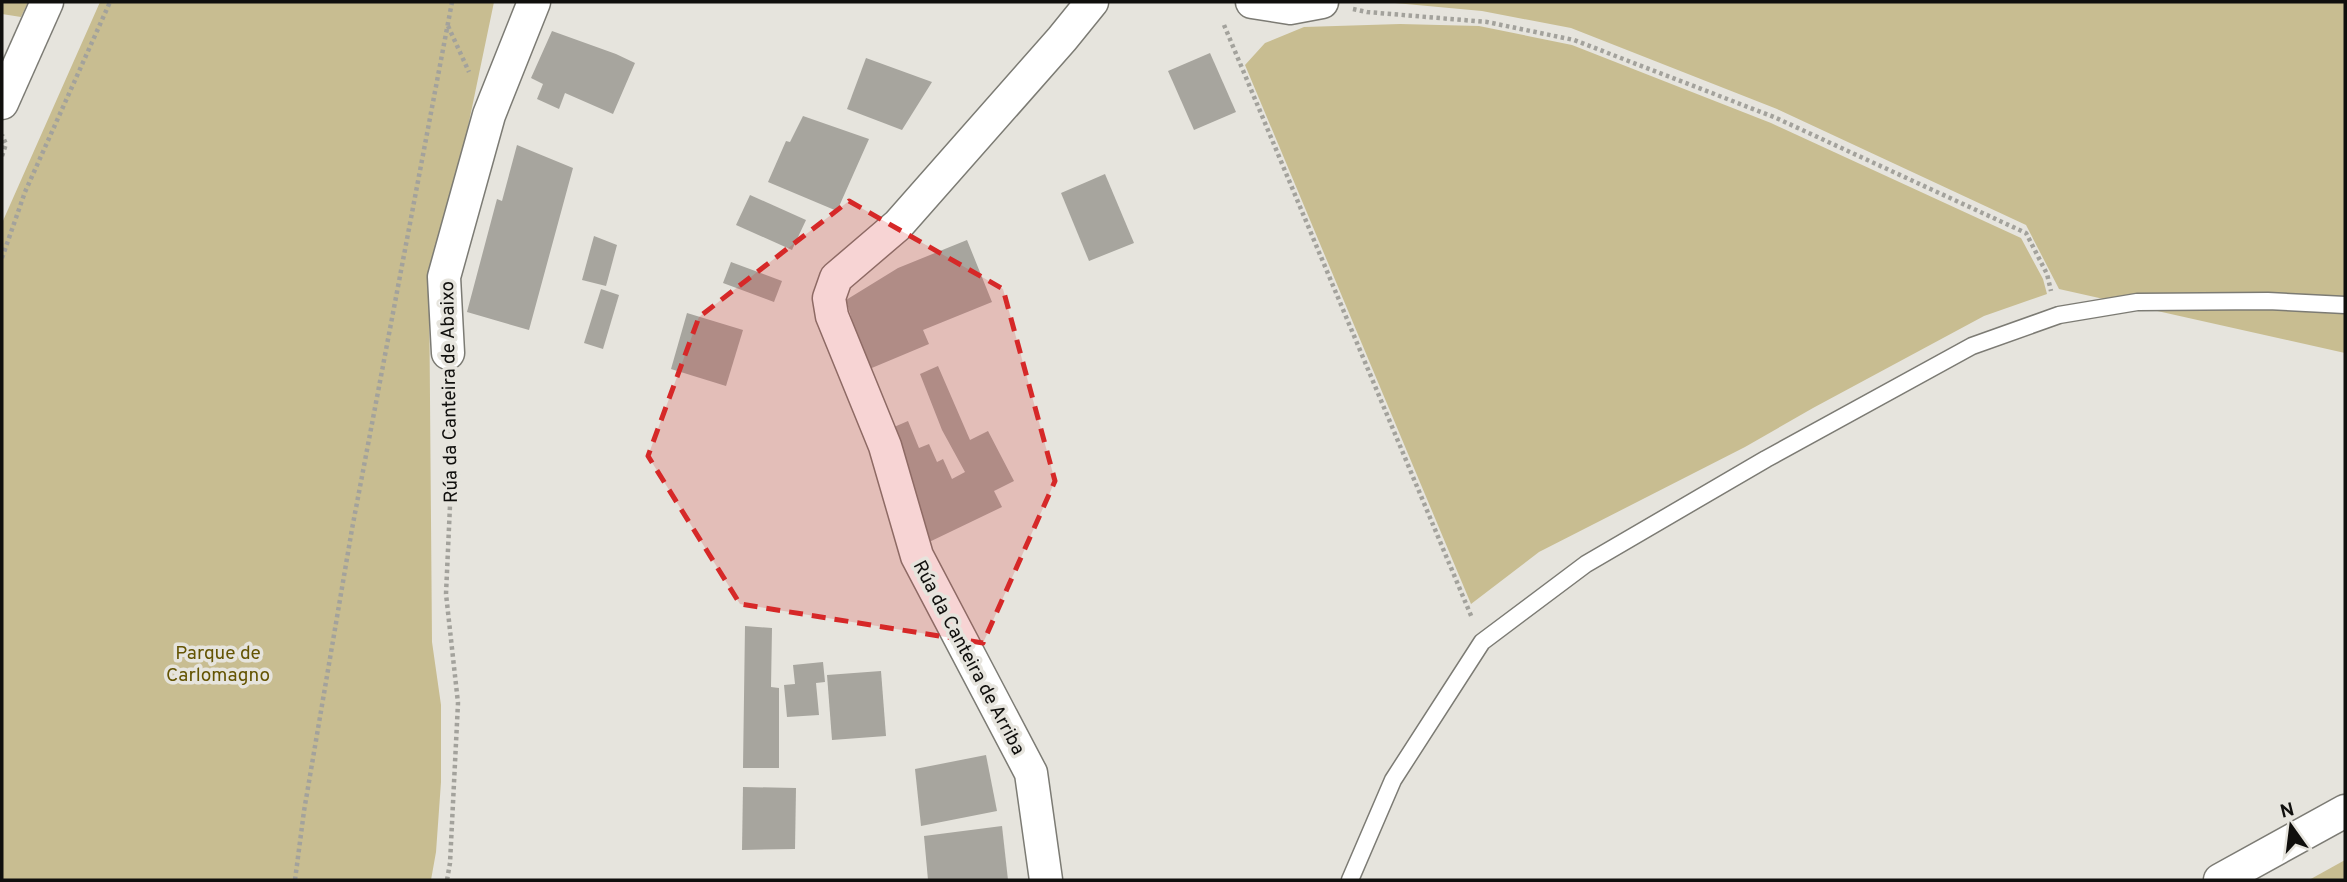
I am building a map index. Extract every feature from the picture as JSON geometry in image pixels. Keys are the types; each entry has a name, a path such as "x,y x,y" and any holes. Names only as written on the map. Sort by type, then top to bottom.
{"street":[{"path":"2,103 47,2"},
{"name":"Rúa da Canteira de Abaixo","path":"448,353 444,277 489,115 534,2"},
{"name":"Rúa da Canteira de Arriba","path":"1046,880 1031,773 917,556 885,446 832,316 829,298 836,278 898,225 1092,2"},
{"path":"1252,2 1290,8 1334,4"},
{"path":"2220,880 2345,811"}],"lane":[{"path":"1350,880 1392,780 1482,642 1586,564 1766,459 1972,346 2059,315 2137,302 2268,301 2345,305"}],"path":[{"path":"2,258 26,192 110,2"},
{"path":"295,880 304,811 352,529 452,2"},
{"path":"1334,4 1367,12 1487,22 1574,40 1774,117 2026,233 2047,274 2059,315"},
{"path":"1220,15 1482,642"},
{"path":"2,134 6,144 2,156"},
{"name":"Rúa da Canteira de Abaixo","path":"447,880 458,703 446,594 453,461 448,353"}],"highlighted area":[{"path":"849,201 1003,289 1055,481 983,643 740,604 648,456 699,317"}],"green space":[{"path":"2,2 28,2 21,17 2,14"},
{"name":"Parque de Carlomagno","path":"100,2 494,2 465,141 429,277 432,642 441,705 441,782 436,852 431,880 2,880 2,223"},
{"path":"1384,2 2345,2 2345,353 2059,289 2026,225 1777,109 1571,28 1482,11"},
{"path":"1400,24 1479,26 1572,45 1771,123 2021,238 2043,279 2047,294 1984,316 1745,447 1539,552 1471,604 1245,65 1265,43 1304,27"},
{"path":"2345,860 2345,880 2309,880"}],"building":[{"path":"552,31 635,63 613,114 565,93 559,109 537,99 543,84 531,78"},
{"path":"1210,53 1236,112 1194,130 1168,71"},
{"path":"866,58 932,82 902,130 847,109"},
{"path":"803,116 869,139 837,211 768,182 786,141 790,142"},
{"path":"517,145 573,168 529,330 467,312 497,199 502,201"},
{"path":"1105,174 1134,243 1089,261 1061,193"},
{"path":"750,195 806,220 792,250 736,225"},
{"path":"594,236 617,245 606,286 582,280"},
{"path":"967,240 992,302 923,330 929,344 867,370 846,300 898,268"},
{"path":"731,262 782,281 774,302 723,283"},
{"path":"601,289 619,295 603,349 584,343"},
{"path":"687,313 743,330 726,386 671,369"},
{"path":"938,366 970,440 988,431 1014,481 994,491 1002,507 925,544 887,430 908,421 919,448 929,444 937,462 943,459 952,479 965,472 942,430 920,374"},
{"path":"745,626 772,628 771,687 779,688 779,768 743,768"},
{"path":"823,662 825,682 816,683 819,715 787,717 784,685 795,684 793,665"},
{"path":"881,671 886,736 832,740 827,675"},
{"path":"986,755 997,811 921,826 915,769"},
{"path":"743,787 796,788 795,849 742,850"},
{"path":"1002,826 1008,880 928,880 924,836"}]}
